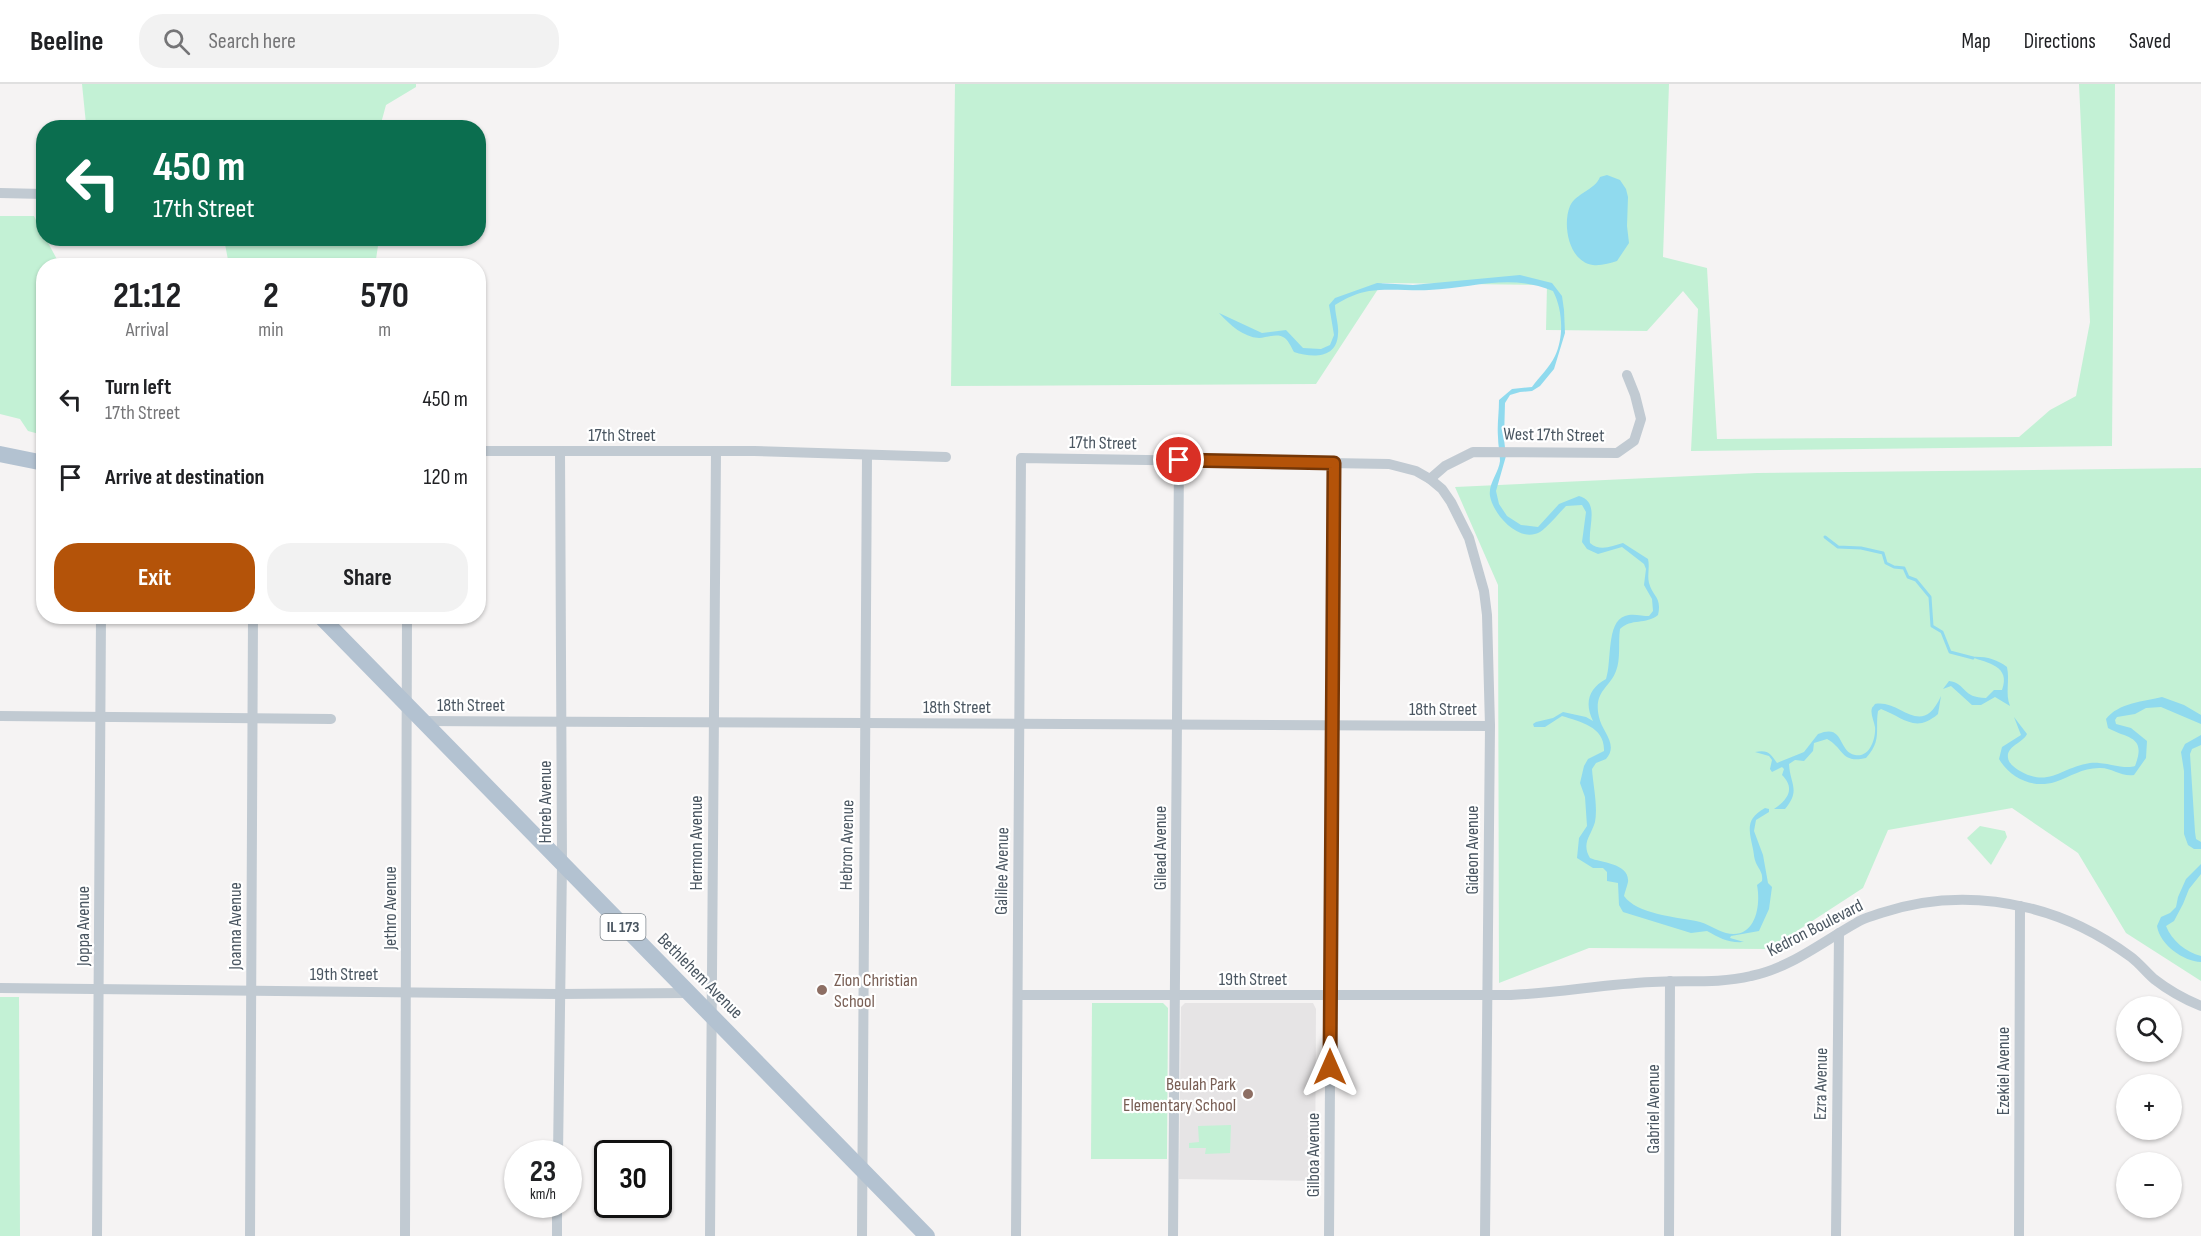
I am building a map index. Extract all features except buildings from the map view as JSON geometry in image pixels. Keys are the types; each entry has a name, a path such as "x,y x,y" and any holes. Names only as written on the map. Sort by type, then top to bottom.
{"main road":[{"path":"0,454 36,461"},
{"name":"Bethlehem Avenue","path":"328,624 927,1236"}],"street":[{"path":"0,193 36,194"},
{"name":"West 17th Street","path":"1430,479 1444,466 1473,452 1617,453 1634,441 1641,419 1627,375"},
{"name":"17th Street","path":"486,451 716,451 946,457"},
{"name":"Horeb Avenue","path":"558,1140 562,865 560,451"},
{"name":"Hermon Avenue","path":"710,1236 716,451"},
{"name":"Hebron Avenue","path":"862,1236 867,455"},
{"name":"17th Street","path":"1021,506 1021,458 1401,465 1430,479"},
{"name":"Gilead Avenue","path":"1173,1236 1179,460"},
{"name":"Gilboa Avenue","path":"1329,1236 1334,463"},
{"name":"Gideon Avenue","path":"1430,479 1442,489 1451,502 1469,538 1479,571 1487,615 1490,726 1485,1236"},
{"name":"Galilee Avenue","path":"1016,1236 1021,506"},
{"name":"Joppa Avenue","path":"98,1236 101,624"},
{"name":"Joanna Avenue","path":"250,1236 253,624"},
{"name":"Jethro Avenue","path":"405,1236 407,624"},
{"path":"0,716 331,719"},
{"name":"18th Street","path":"423,721 1490,726"},
{"name":"Kedron Boulevard","path":"1488,995 1547,994 1651,982 1713,982 1754,976 1783,965 1858,921 1893,909 1927,902 1960,899 1993,901 2020,906 2097,934 2133,958 2154,979 2181,997 2201,1006"},
{"name":"Ezekiel Avenue","path":"2019,1236 2020,906"},
{"name":"Ezra Avenue","path":"1836,1236 1839,933"},
{"name":"Gabriel Avenue","path":"1669,1236 1670,981"},
{"name":"19th Street","path":"0,988 559,994 688,993"},
{"name":"19th Street","path":"1017,995 1488,995"},
{"path":"556,1236 557,1218"}],"shaded area":[{"name":"Beulah Park Elementary School","path":"1185,1003 1313,1003 1316,1009 1315,1181 1179,1179 1181,1007"}],"green space":[{"path":"82,84 416,84 416,87 386,105 382,120 86,120"},
{"path":"955,84 1669,84 1663,257 1707,268 1717,439 2019,437 2050,410 2076,396 2090,322 2079,84 2115,84 2112,446 1691,451 1698,309 1683,291 1647,331 1546,330 1547,285 1382,283 1316,384 951,386"},
{"path":"0,216 34,216 36,246 50,246 56,258 36,258 36,433 28,431 20,419 0,414"},
{"path":"225,246 378,246 376,258 228,258"},
{"path":"2201,468 2201,981 2126,933 2078,853 2012,808 1888,830 1863,888 1769,949 1589,948 1499,983 1498,585 1455,487 1757,473"},
{"path":"1980,826 2005,831 2007,837 1991,865 1967,838"},
{"path":"0,997 19,997 20,1236 0,1236"},
{"path":"1092,1003 1163,1003 1168,1008 1167,1159 1091,1159"},
{"path":"1231,1125 1230,1153 1205,1154 1206,1148 1189,1148 1189,1143 1199,1142 1198,1126"}],"water":[{"path":"1607,175 1620,180 1626,189 1629,243 1617,261 1593,265 1578,257 1573,250 1567,232 1568,214 1570,206 1577,198 1594,185 1600,177"},
{"path":"1520,275 1552,283 1562,296 1565,333 1554,369 1540,386 1532,391 1510,395 1505,403 1506,456 1496,491 1499,504 1507,516 1521,525 1538,527 1559,504 1579,496 1585,499 1589,503 1592,515 1590,543 1602,548 1623,543 1648,559 1649,583 1659,604 1658,615 1620,629 1618,666 1598,701 1599,717 1611,748 1606,759 1596,763 1592,769 1596,816 1586,848 1587,853 1590,858 1620,867 1624,871 1628,882 1624,896 1638,907 1657,914 1700,922 1726,933 1736,934 1750,926 1757,911 1757,885 1762,881 1762,876 1755,860 1750,826 1754,816 1765,808 1769,809 1769,812 1756,820 1754,831 1763,855 1768,883 1772,887 1769,909 1759,931 1730,938 1744,942 1728,941 1707,931 1691,933 1623,912 1619,905 1618,883 1607,881 1607,872 1603,868 1593,868 1577,858 1579,838 1587,826 1585,797 1580,783 1588,759 1604,751 1601,736 1590,727 1562,716 1545,727 1534,727 1533,724 1553,718 1563,712 1586,717 1593,721 1589,708 1590,697 1592,691 1606,679 1615,626 1625,616 1649,616 1653,611 1652,599 1644,585 1646,569 1644,564 1622,547 1598,554 1587,549 1582,542 1586,512 1582,505 1566,506 1543,530 1532,535 1516,531 1508,525 1492,503 1490,492 1500,461 1499,400 1512,389 1532,387 1555,356 1560,340 1561,324 1559,306 1553,291 1522,283 1507,282 1445,289 1384,290 1360,293 1335,305 1337,342 1328,352 1316,356 1294,352 1286,339 1280,336 1259,338 1242,333 1219,313 1262,333 1286,330 1303,348 1321,349 1330,345 1334,335 1329,305 1335,298 1377,283 1413,285"},
{"path":"1971,657 1990,659 2007,667 2010,706 1995,697 1981,705 1972,705 1951,686 1943,689 1949,681 1954,682 1972,696 1986,698 1994,690 2002,690 2004,682 2001,671 1991,664"},
{"path":"1941,696 1938,714 1922,723 1909,722 1881,709 1878,711 1876,741 1866,758 1847,757 1827,739 1814,743 1813,751 1804,761 1795,760 1789,764 1793,797 1785,809 1774,809 1783,802 1789,790 1782,775 1784,769 1782,767 1772,772 1770,769 1772,760 1769,756 1755,752 1769,753 1777,763 1804,752 1818,734 1833,732 1849,752 1860,755 1868,750 1873,741 1875,727 1872,708 1875,704 1884,704 1918,717 1926,715 1933,709"},
{"path":"2162,697 2184,705 2201,715 2201,724 2161,707 2146,708 2135,714 2117,717 2116,724 2131,728 2147,741 2146,758 2134,775 2093,768 2055,782 2039,784 2023,780 2009,772 1999,759 2002,747 2021,735 2014,717 2027,734 2010,750 2008,758 2014,767 2030,776 2048,777 2090,763 2135,766 2139,749 2137,743 2108,728 2106,719 2117,709"},
{"path":"2201,735 2201,745 2192,749 2190,754 2195,832 2196,839 2201,842 2201,849 2194,849 2188,845 2184,834 2184,771 2181,752 2185,744"},
{"path":"2201,864 2201,874 2189,889 2174,921 2166,926 2180,945 2201,956 2201,962 2187,959 2173,951 2163,940 2157,926 2161,917 2176,907 2186,879"}],"waterway":[{"path":"1825,537 1838,547 1861,548 1883,553 1886,563 1904,568 1908,577 1916,580 1930,597 1932,626 1942,632 1950,652 1973,658"}],"place":[{"name":"Zion Christian School","path":"822,990"},
{"name":"Beulah Park Elementary School","path":"1248,1094"}],"route":[{"path":"1179,460 1334,463 1330,1067"}]}
